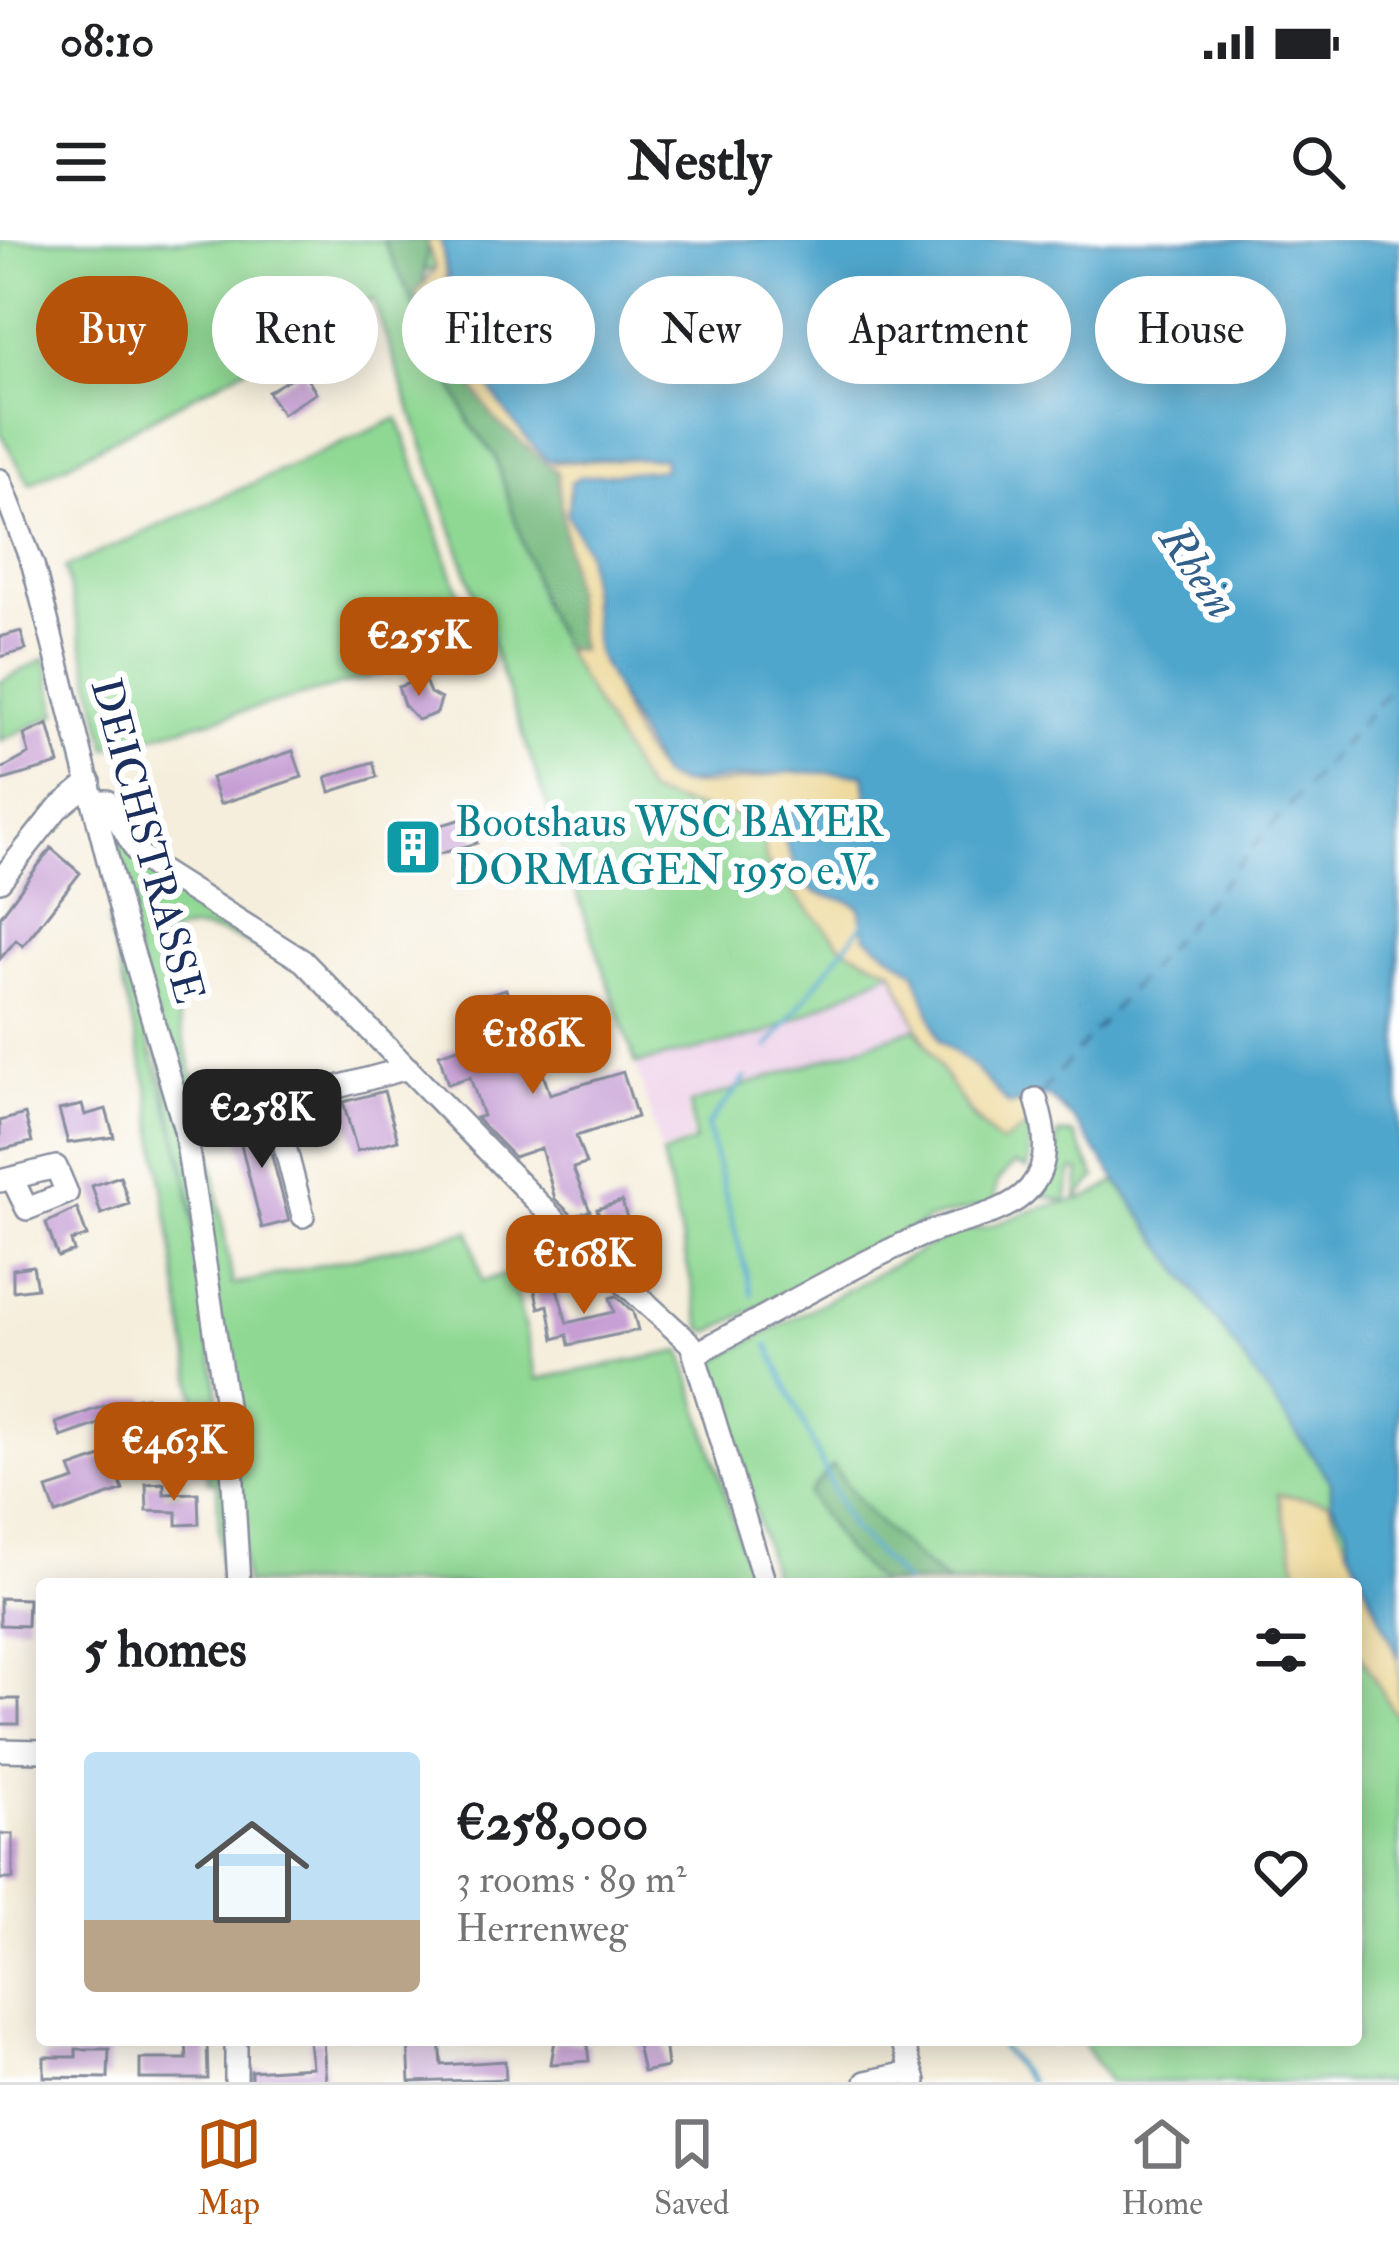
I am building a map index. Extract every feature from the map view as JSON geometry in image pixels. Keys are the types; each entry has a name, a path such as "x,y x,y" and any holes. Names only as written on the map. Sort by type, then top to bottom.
{"street":[{"name":"DEICHSTRASSE","path":"0,480 33,565 188,1147 230,1432 239,1578"},
{"path":"0,881 57,809 92,791 107,801 137,852 154,867 303,961 557,1222 697,1352 763,1578"},
{"path":"303,1216 274,1104 408,1068"},
{"path":"697,1352 919,1236 1002,1209 1024,1194 1039,1175 1045,1153 1036,1099"},
{"path":"0,1750 36,1751"},
{"path":"236,2046 236,2082"},
{"path":"866,2082 914,2077 904,2046"}],"shaded area":[{"path":"893,970 916,1027 687,1103 691,1140 661,1152 636,1064 765,1034"}],"green space":[{"path":"0,240 427,240 435,269 401,276 402,383 378,314 378,276 212,276 215,384 30,484 0,433"},
{"path":"383,240 428,240 424,276 402,276 402,280"},
{"path":"402,384 452,384 471,425 495,456 543,608 648,794 714,813 759,817 767,864 844,948 893,970 765,1034 636,1064"},
{"path":"451,384 472,384 495,420 557,472 580,652 563,648 543,608 495,456 471,425"},
{"path":"398,418 478,648 107,748 65,568"},
{"path":"46,658 57,714 0,741 0,682"},
{"path":"104,811 117,830 303,969 211,931 175,932 159,942 206,1126 233,1285 470,1231 482,1281 511,1273 537,1379 682,1351 750,1578 244,1578 226,1356"},
{"path":"112,918 184,1162 217,1389 233,1578 222,1578 217,1483 208,1482 148,1087 108,923"},
{"path":"916,1028 973,1119 1000,1144 1031,1125 1028,1169 1014,1164 997,1182 994,1203 930,1219 710,1332 702,1328 662,1155 695,1142 690,1104"},
{"path":"1058,1134 1074,1134 1096,1178 1077,1198 1080,1171 1072,1170 1066,1201 1038,1195 1053,1170"},
{"path":"1116,1181 1331,1481 1331,1502 1347,1526 1350,1549 1399,1657 1399,2082 1110,2082 1084,2046 1362,2046 1362,1578 774,1578 712,1362 959,1230 988,1226"},
{"path":"833,1465 872,1515 942,1578 874,1578 846,1551 808,1494"}],"sand":[{"path":"427,240 441,240 446,276 430,276 435,269"},
{"path":"472,384 504,384 553,463 664,457 665,469 571,483 572,512 587,553 590,601 635,736 663,776 679,784 724,784 818,769 864,774 867,796 859,802 834,810 798,807 780,829 796,867 815,891 860,908 865,936 915,972 940,1041 972,1065 1009,1105 1024,1103 1031,1125 1000,1144 982,1126 937,1063 893,970 844,948 767,864 759,817 714,813 648,794 563,648 580,651 557,472 495,420"},
{"path":"1278,1494 1328,1502 1362,1578 1299,1578"},
{"path":"1362,1578 1399,1661 1399,1722 1362,1657"}],"water":[{"name":"Rhein","path":"441,240 1399,240 1399,1658 1350,1550 1347,1527 1331,1502 1331,1482 1074,1120 1048,1096 1009,1105 972,1065 940,1041 915,972 865,936 860,908 815,891 801,877 780,829 784,817 798,807 834,810 859,802 867,796 864,774 792,772 681,784 661,777 596,652 586,549 567,514 571,483 579,477 664,469 664,458 547,460 488,384 595,384 595,276 448,276"}],"building":[{"path":"281,384 311,384 316,393 282,414 268,392"},
{"path":"21,631 26,650 0,657 0,637"},
{"path":"424,678 430,693 441,699 437,713 418,720 404,705 398,687"},
{"path":"48,724 59,764 0,781 0,770 29,754 24,735"},
{"path":"293,751 302,777 220,804 211,778"},
{"path":"373,762 377,777 330,792 326,777"},
{"path":"469,817 477,843 408,863 400,837"},
{"path":"51,848 80,873 23,946 16,940 0,959 0,917"},
{"path":"506,989 517,1031 527,1028 550,1094 623,1072 637,1117 576,1136 586,1164 573,1168 590,1211 573,1216 555,1199 541,1148 514,1157 476,1118 483,1116 470,1077 448,1084 439,1054 477,1042 466,1001"},
{"path":"384,1091 398,1140 357,1151 343,1102"},
{"path":"82,1105 85,1115 106,1109 114,1137 68,1143 59,1110"},
{"path":"25,1114 32,1142 0,1150 0,1121"},
{"path":"261,1114 289,1221 262,1228 235,1121"},
{"path":"120,1176 129,1204 101,1214 92,1186"},
{"path":"622,1201 630,1228 606,1237 597,1209"},
{"path":"77,1208 87,1236 71,1241 74,1251 58,1257 46,1223"},
{"path":"33,1266 37,1288 13,1291 13,1269"},
{"path":"553,1274 567,1323 614,1312 610,1298 616,1296 633,1312 638,1330 569,1345 567,1335 554,1339 548,1305 539,1308 534,1287"},
{"path":"146,1397 149,1424 119,1428 118,1417 61,1437 56,1423 118,1401"},
{"path":"184,1436 183,1466 166,1469 161,1440"},
{"path":"110,1454 123,1490 56,1514 47,1489 75,1480 70,1468"},
{"path":"164,1483 164,1494 198,1493 199,1524 177,1525 177,1512 147,1511 146,1484"},
{"path":"0,1598 28,1599 27,1626 0,1625"},
{"path":"0,1699 19,1699 19,1724 0,1724"},
{"path":"0,1834 13,1834 13,1879 0,1879"},
{"path":"186,2046 207,2046 208,2079 140,2079 140,2059 187,2059"},
{"path":"310,2046 323,2046 326,2082 251,2082 251,2071 312,2067"},
{"path":"408,2046 440,2046 442,2065 505,2061 506,2079 410,2082"},
{"path":"554,2046 587,2046 589,2061 551,2064"},
{"path":"637,2046 665,2046 667,2067 643,2072"},
{"path":"76,2049 109,2049 108,2078 44,2077 44,2057 76,2057"}],"waterway":[{"path":"768,1047 867,918"},
{"path":"746,1078 707,1126 752,1294"},
{"path":"768,1345 850,1526 900,1578"},
{"path":"1001,2046 1029,2082"}],"ferry route":[{"path":"1041,1093 1399,679"}],"place":[{"name":"Bootshaus WSC BAYER DORMAGEN 1950 e.V.","path":"413,847"}]}
